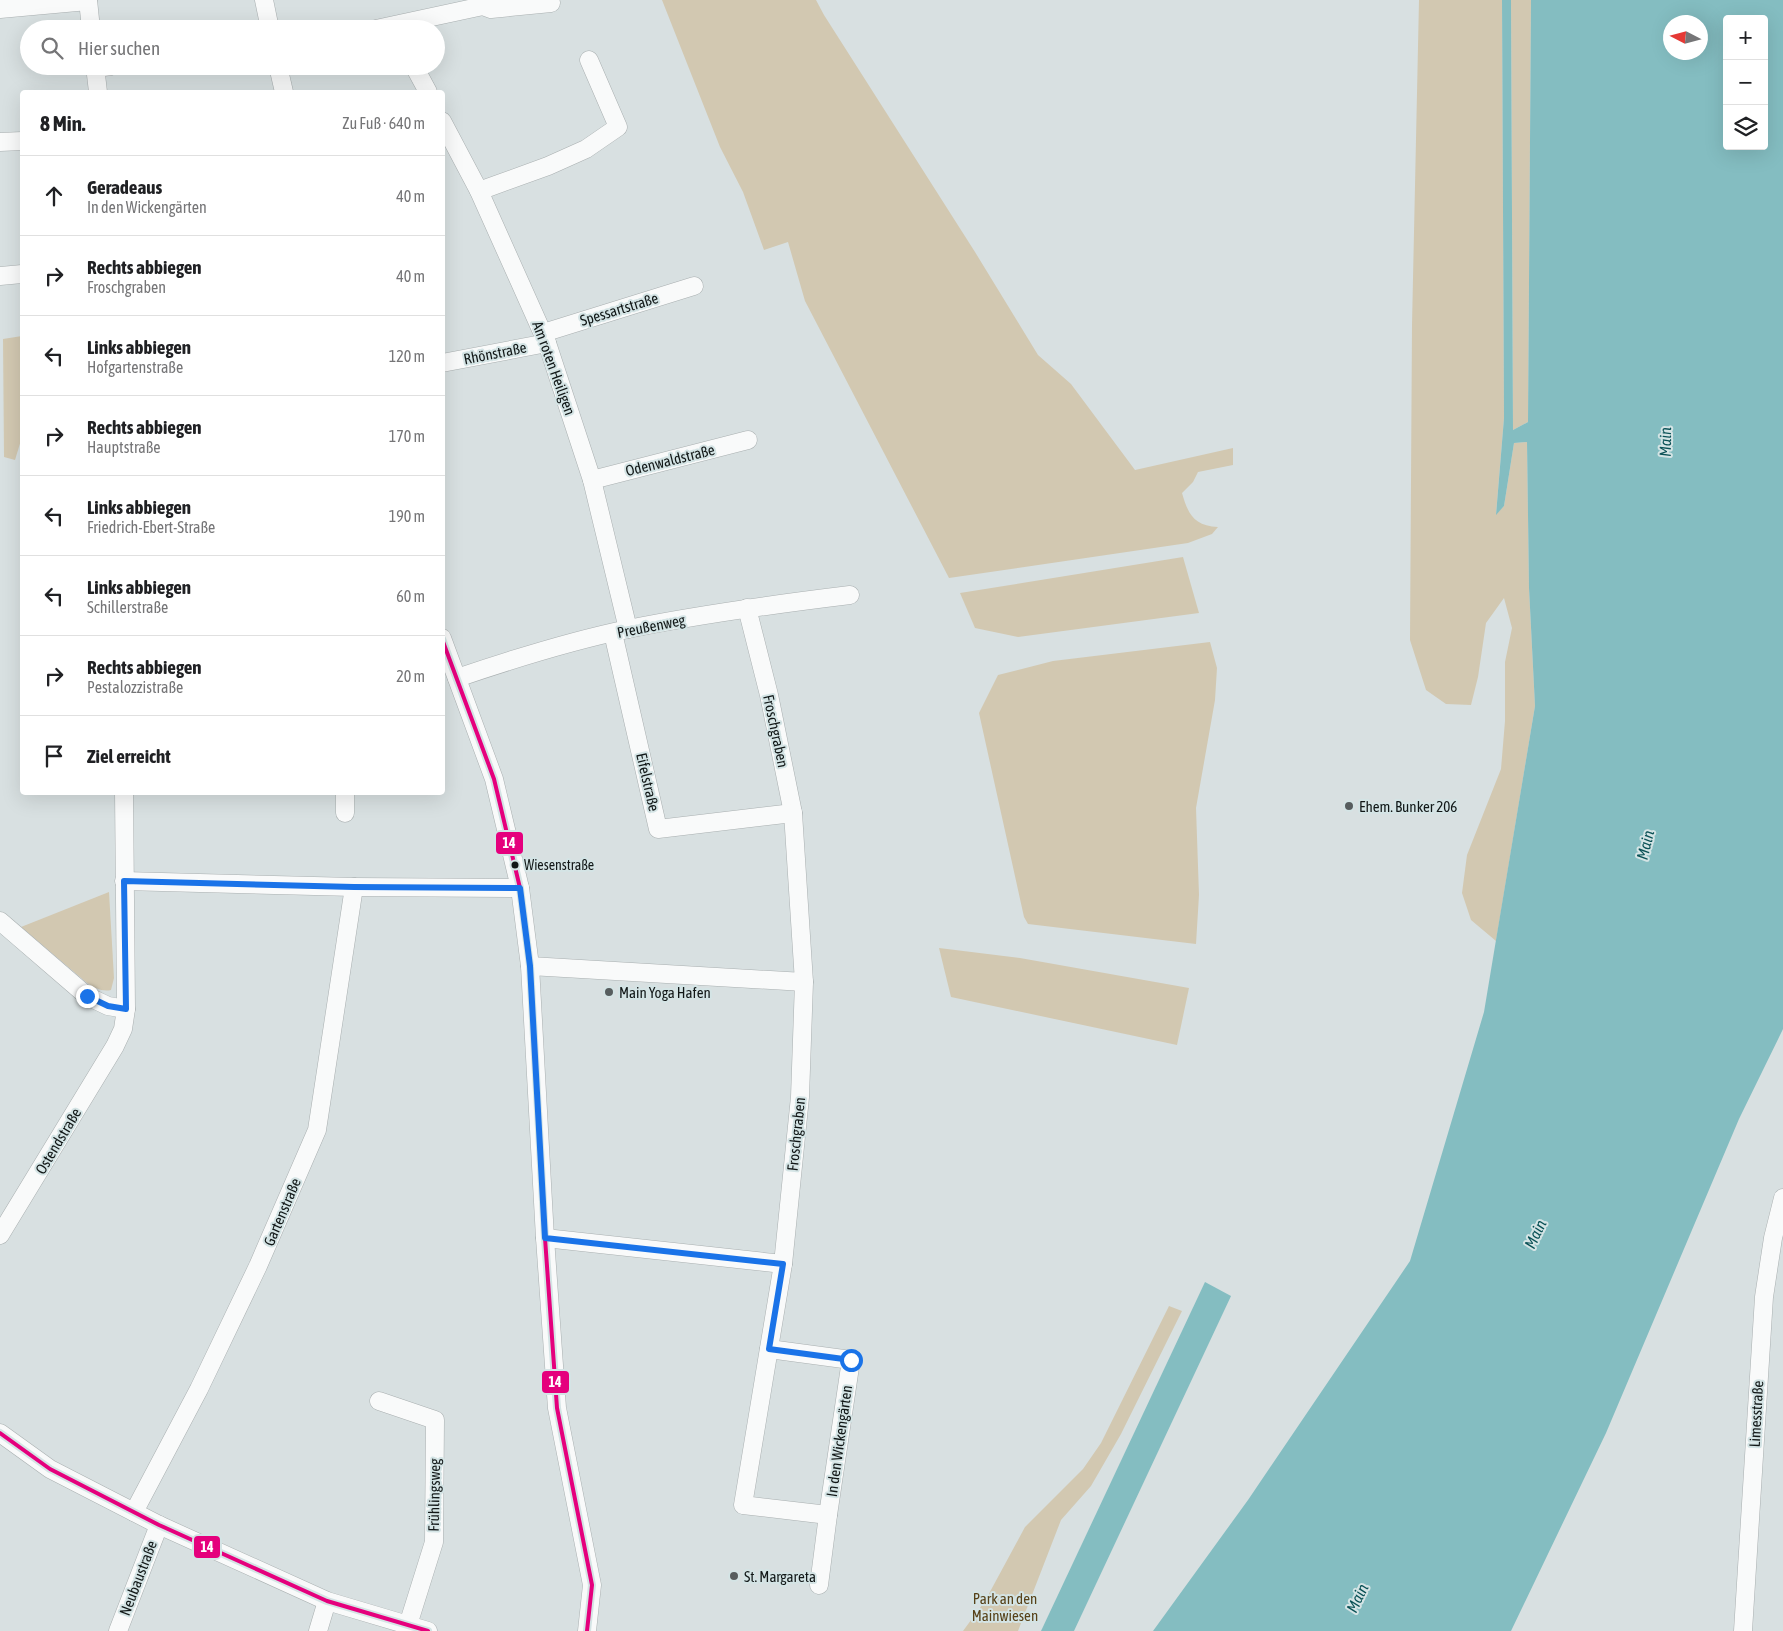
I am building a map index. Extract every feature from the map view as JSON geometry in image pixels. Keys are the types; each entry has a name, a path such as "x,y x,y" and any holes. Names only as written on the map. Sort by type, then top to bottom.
{"street":[{"path":"0,9 88,0 90,20"},
{"path":"264,0 268,20"},
{"path":"420,20 483,3 491,8 551,3"},
{"path":"479,191 548,166 586,149 618,127 589,60"},
{"path":"98,90 100,75"},
{"path":"280,75 284,90"},
{"path":"419,75 427,90"},
{"name":"Am roten Heiligen","path":"445,127 479,191 545,338 592,480 621,631"},
{"path":"0,142 20,141"},
{"path":"0,276 20,274"},
{"name":"Spessartstraße","path":"545,338 694,286"},
{"name":"Rhönstraße","path":"445,362 545,338"},
{"name":"Odenwaldstraße","path":"592,480 748,440"},
{"name":"Preußenweg","path":"450,668 532,653 621,631 748,608 850,595"},
{"name":"Froschgraben","path":"748,608 769,695 793,813 804,982 800,1097 783,1264 743,1505 828,1515"},
{"name":"Eifelstraße","path":"621,631 658,829 793,813"},
{"path":"445,649 450,668 494,778 520,888 530,966 545,1238 557,1408 592,1585 586,1631"},
{"name":"Ostendstraße","path":"0,1235 115,1046 123,1029 126,1009 124,795"},
{"path":"345,795 345,813"},
{"path":"124,881 354,887 520,888"},
{"name":"Gartenstraße","path":"134,1512 199,1388 258,1266 317,1130 354,887"},
{"path":"2,926 87,996 108,1006 126,1009"},
{"path":"530,966 804,982"},
{"name":"Limesstraße","path":"1743,1631 1764,1298 1773,1238 1783,1198"},
{"path":"545,1238 783,1264"},
{"name":"In den Wickengärten","path":"769,1349 851,1360 828,1515"},
{"name":"Frühlingsweg","path":"379,1401 435,1420 434,1542 408,1625"},
{"path":"0,1433 50,1470 159,1525 327,1601 428,1631"},
{"path":"819,1585 828,1515"},
{"name":"Neubaustraße","path":"118,1631 159,1525"},
{"path":"318,1631 327,1601"}],"green space":[{"path":"662,0 816,0 1038,355 1071,384 1135,470 1233,448 1233,465 1198,472 1193,482 1182,493 1193,518 1203,524 1218,527 1212,534 1188,543 949,578 805,301 788,242 764,250 743,192 720,147"},
{"path":"1419,0 1502,0 1504,418 1496,514 1504,506 1514,443 1527,442 1529,588 1535,706 1496,941 1471,920 1462,893 1467,855 1501,769 1505,721 1505,662 1512,628 1504,598 1486,623 1478,677 1471,705 1446,704 1426,690 1410,640 1412,325"},
{"path":"1511,0 1531,0 1528,422 1513,430"},
{"path":"20,336 20,444 15,460 4,457 3,339"},
{"path":"1183,557 1199,613 1018,637 975,628 960,593"},
{"path":"1210,642 1217,668 1215,700 1196,808 1199,895 1196,944 1028,924 1024,917 979,713 998,675 1053,661"},
{"path":"109,892 114,978 111,990 105,990 87,983 21,927"},
{"path":"939,948 1020,958 1189,988 1177,1045 951,997"},
{"name":"Park an den Mainwiesen","path":"1169,1306 1182,1311 1121,1434 1091,1486 1061,1520 1018,1631 963,1631 985,1601 1025,1527 1083,1469 1101,1443"}],"water":[{"name":"Main","path":"1502,0 1511,0 1513,430 1528,422 1531,0 1783,0 1783,1029 1739,1119 1606,1433 1511,1631 1153,1631 1248,1500 1410,1261 1484,1012 1535,706 1529,588 1527,442 1514,443 1504,506 1496,515 1504,418"},
{"path":"1205,1282 1231,1296 1074,1631 1041,1631"}],"transit line":[{"name":"14","path":"445,647 494,779 520,888 530,966 545,1238 557,1408 592,1585 587,1631"},
{"name":"14","path":"0,1433 50,1469 159,1525 327,1601 428,1631"}],"place":[{"name":"Ehem. Bunker 206","path":"1349,806"},
{"name":"Wiesenstraße","path":"515,865"},
{"name":"Main Yoga Hafen","path":"609,992"},
{"name":"St. Margareta","path":"734,1576"}],"route":[{"path":"87,996 108,1006 126,1009 124,881 354,887 520,888 530,966 545,1238 783,1264 769,1349 851,1360"}]}
